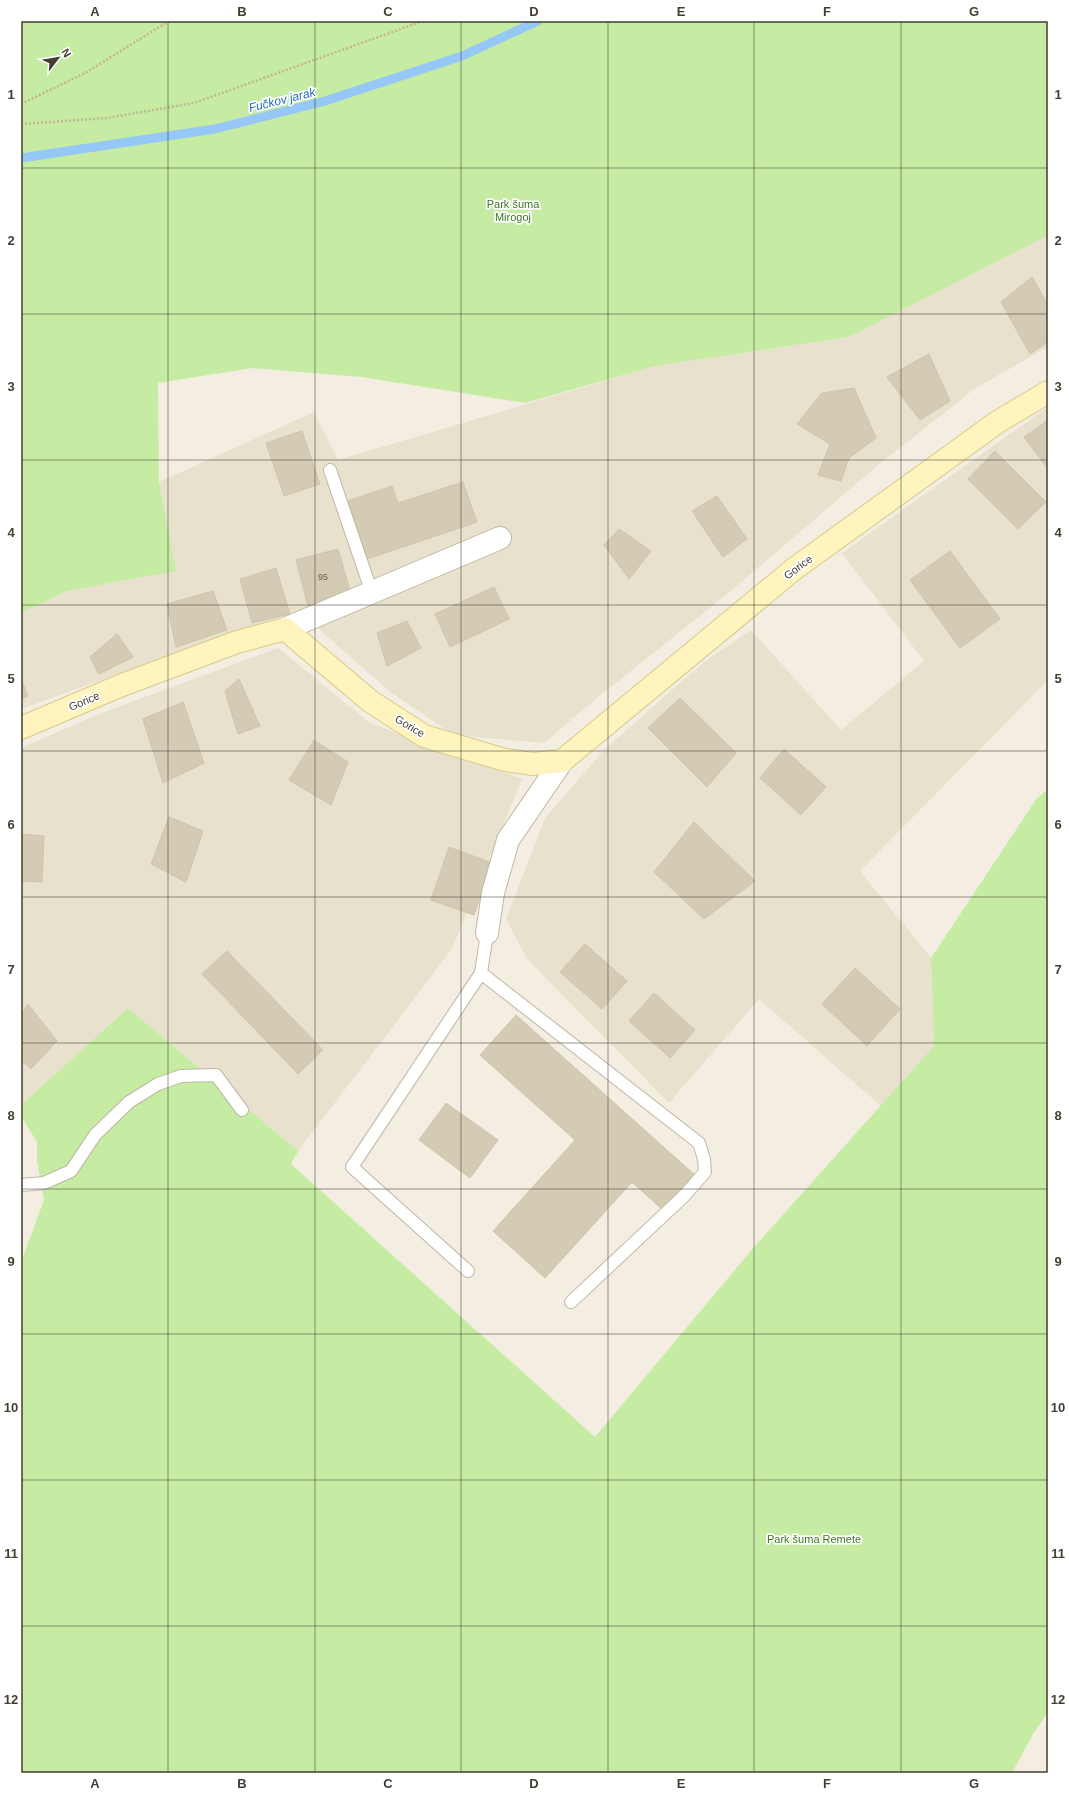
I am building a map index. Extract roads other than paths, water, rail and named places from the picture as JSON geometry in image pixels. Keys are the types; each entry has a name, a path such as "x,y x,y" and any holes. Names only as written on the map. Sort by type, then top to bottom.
{"street":[{"name":"Gorice","path":"487,933 493,893 508,840 562,761 794,569 999,422 1048,392"},
{"name":"Gorice","path":"21,728 122,685 237,642 285,630 500,538"},
{"name":"Gorice","path":"285,630 370,701 424,736 505,760 532,764 562,761"}],"lane":[{"path":"330,470 372,593"},
{"path":"468,1271 352,1167 481,973 487,933"},
{"path":"481,973 699,1143 704,1159 705,1172 684,1196 571,1302"},
{"path":"21,1184 44,1183 71,1170 95,1135 129,1102 158,1084 181,1076 216,1075 242,1110"}],"waterway":[{"name":"Fučkov jarak","path":"21,158 215,129 325,101 462,56 538,21"}],"park label":[{"name":"Park šuma Mirogoj","path":"513,210"},
{"name":"Park šuma Remete","path":"814,1539"}]}
